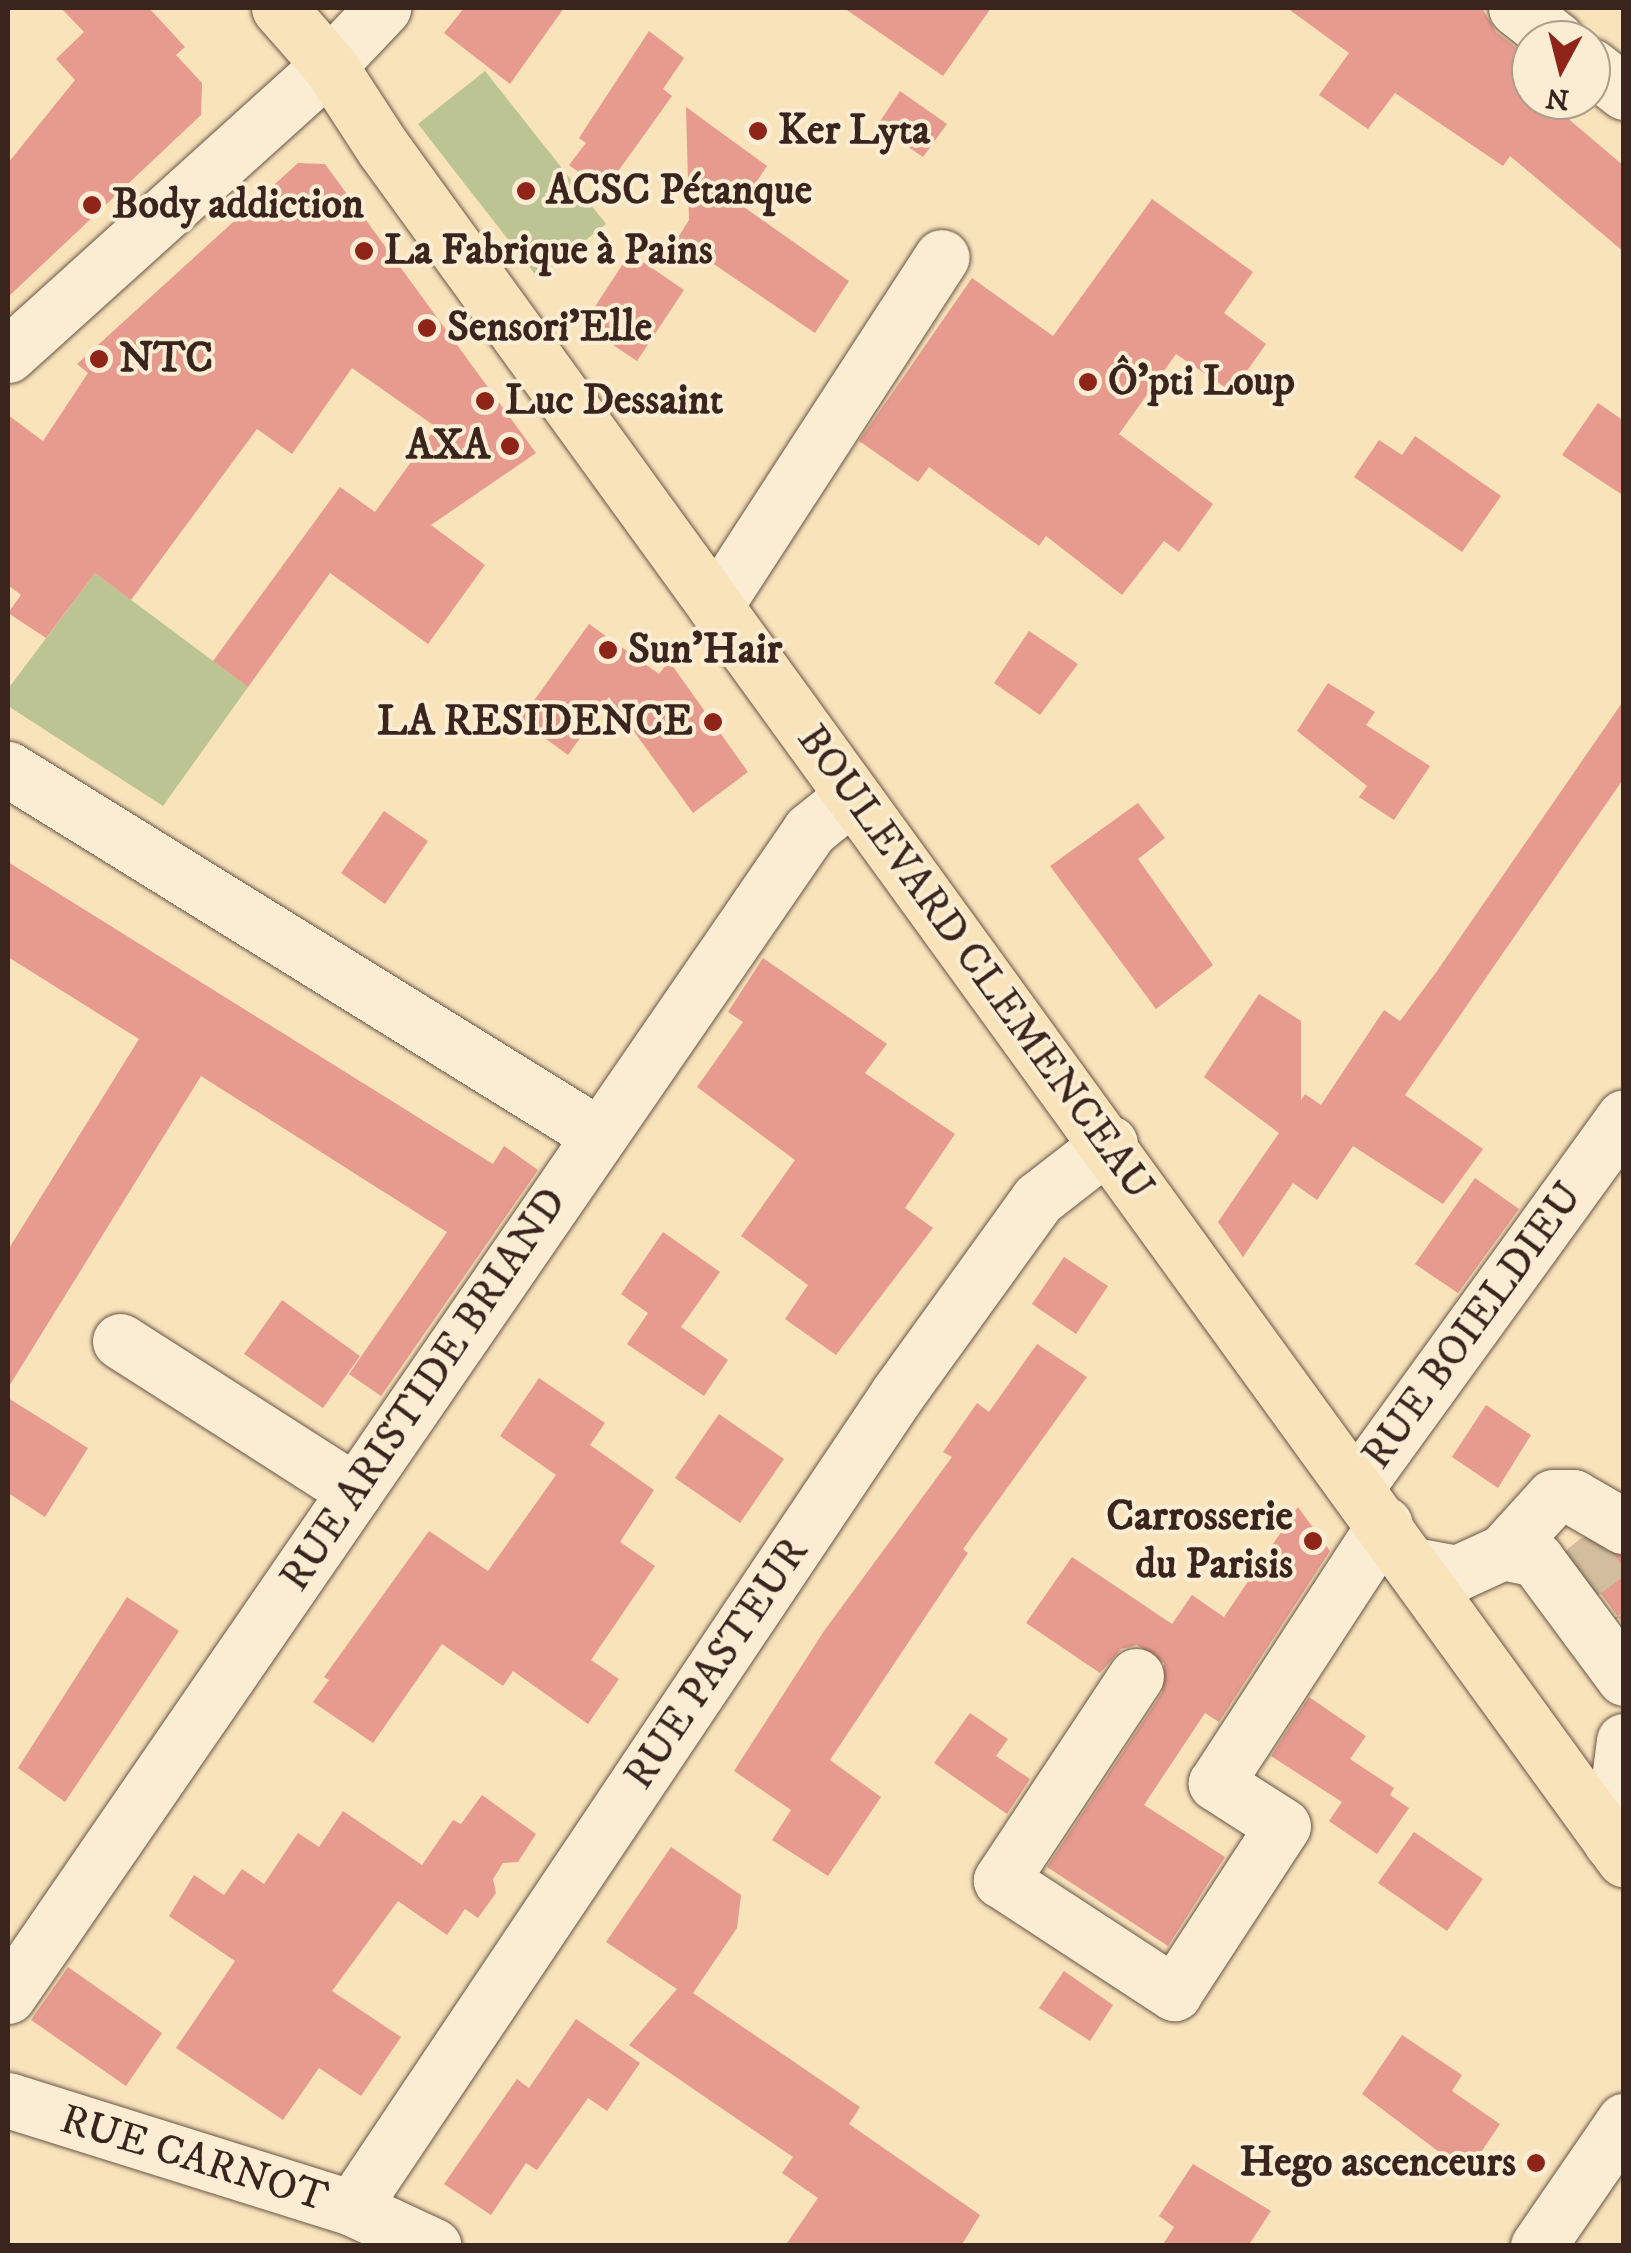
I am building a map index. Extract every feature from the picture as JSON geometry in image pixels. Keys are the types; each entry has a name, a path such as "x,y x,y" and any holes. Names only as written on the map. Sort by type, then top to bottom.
{"main road":[{"name":"BOULEVARD CLEMENCEAU","path":"279,8 330,65 714,606 1386,1525 1620,1804"}],"street":[{"path":"8,355 330,65 383,8"},
{"path":"714,606 942,257"},
{"path":"8,769 599,1135"},
{"name":"RUE ARISTIDE BRIAND","path":"8,1996 810,830 852,796"},
{"name":"RUE BOIELDIEU","path":"1136,1676 1002,1880 1174,1993 1283,1826 1216,1782 1386,1525 1624,1118"},
{"name":"RUE PASTEUR","path":"352,2208 910,1377 1038,1200 1110,1143"},
{"path":"120,1340 355,1490"},
{"path":"1386,1525 1457,1573 1503,1552 1554,1497 1574,1497 1598,1535"},
{"path":"1503,1552 1536,1559 1624,1678"},
{"name":"RUE CARNOT","path":"8,2100 352,2208 434,2246"},
{"path":"1538,2246 1624,2121"}],"green space":[{"name":"ACSC Pétanque","path":"485,71 606,224 538,278 418,124"},
{"path":"95,573 248,687 163,806 8,706 8,689"}],"building":[{"path":"61,8 149,8 185,47 176,55 202,83 201,115 8,297 8,163 75,80 56,59 84,32"},
{"path":"464,8 564,8 510,84 444,33"},
{"path":"844,8 991,8 943,76"},
{"path":"1287,8 1482,8 1496,32 1511,44 1511,120 1570,120 1624,166 1624,252 1510,156 1503,166 1395,93 1368,129 1319,95 1349,53"},
{"path":"649,31 684,58 663,89 672,96 604,191 569,165 586,143 579,138"},
{"path":"900,91 947,124 923,157 877,126"},
{"path":"686,107 767,166 741,205 849,281 815,333 677,239 689,220"},
{"path":"298,163 325,164 536,453 431,525 485,565 428,644 330,573 248,687 213,661 340,487 375,512 436,427 352,368 292,454 257,429 131,600 95,573 46,638 8,613 21,595 8,585 8,415 43,441 88,373 77,364"},
{"path":"1152,199 1253,272 1224,313 1266,344 1232,392 1176,354 1119,434 1213,504 1179,552 1164,541 1122,595 1046,536 1039,546 929,467 918,482 859,441 972,278 1053,336"},
{"path":"630,253 684,290 637,361 583,325"},
{"path":"1598,403 1624,421 1624,496 1562,455"},
{"path":"1415,436 1501,496 1462,552 1354,477 1379,440 1402,455"},
{"path":"589,624 659,674 669,661 748,772 693,813 609,697 568,755 520,720"},
{"path":"1029,631 1078,664 1040,715 994,683"},
{"path":"1328,683 1375,712 1366,725 1430,766 1394,820 1359,797 1367,786 1297,731"},
{"path":"1624,700 1624,778 1405,1095 1483,1149 1443,1204 1353,1146 1317,1200 1293,1183 1243,1257 1218,1222 1279,1133 1204,1077 1259,994 1301,1021 1301,1100 1305,1094 1321,1105 1384,1010 1400,1021"},
{"path":"1138,803 1165,838 1138,859 1213,965 1156,1009 1050,866"},
{"path":"384,811 428,841 385,904 341,873"},
{"path":"8,862 493,1164 504,1146 538,1170 381,1396 349,1374 447,1232 201,1076 8,1388 8,1250 139,1039 8,957"},
{"path":"763,958 887,1044 865,1073 955,1134 905,1208 933,1228 836,1355 785,1319 808,1285 741,1236 795,1160 697,1087 743,1022 728,1012"},
{"path":"1475,1178 1519,1209 1458,1293 1415,1264"},
{"path":"663,1232 720,1272 681,1327 728,1360 704,1396 627,1344 648,1313 621,1294"},
{"path":"1064,1257 1108,1286 1076,1334 1032,1304"},
{"path":"282,1300 360,1356 323,1408 244,1354"},
{"path":"1037,1344 1087,1377 963,1549 968,1553 830,1760 881,1797 828,1876 772,1840 791,1810 734,1771 824,1631 952,1457 943,1452 977,1403 989,1412"},
{"path":"539,1378 605,1423 590,1445 654,1490 620,1542 655,1566 591,1660 619,1679 588,1724 513,1671 503,1686 442,1644 373,1743 313,1702 329,1680 324,1677 429,1531 488,1571 556,1475 500,1436"},
{"path":"8,1398 88,1448 45,1517 8,1493"},
{"path":"1486,1405 1531,1435 1498,1488 1452,1457"},
{"path":"719,1414 784,1459 740,1523 675,1478"},
{"path":"1298,1507 1330,1551 1219,1722 1205,1713 1144,1805 1225,1857 1168,1946 1047,1867 1162,1693 1164,1663 1137,1645 1121,1649 1100,1673 1026,1623 1072,1557 1172,1624 1192,1595 1224,1617"},
{"path":"1582,1538 1624,1557 1624,1625 1568,1549"},
{"path":"127,1597 179,1631 65,1802 18,1768"},
{"path":"1309,1697 1366,1736 1350,1759 1394,1788 1390,1795 1409,1808 1377,1854 1329,1821 1342,1802 1271,1756"},
{"path":"970,1713 1008,1739 996,1756 1030,1779 1007,1814 934,1763"},
{"path":"482,1795 536,1834 518,1862 503,1863 493,1879 496,1893 478,1918 465,1909 447,1935 398,1901 332,1991 401,2037 361,2096 319,2068 283,2120 176,2048 235,1961 169,1916 194,1875 224,1895 242,1869 264,1884 298,1833 319,1847 343,1811 422,1865 453,1820 461,1824"},
{"path":"1414,1832 1483,1879 1447,1931 1378,1883"},
{"path":"671,1847 741,1895 737,1928 693,1993 860,2107 849,2124 980,2215 961,2246 785,2246 818,2198 782,2173 793,2157 629,2045 677,1989 606,1942"},
{"path":"68,1967 162,2033 126,2086 31,2020"},
{"path":"1064,1971 1113,2005 1090,2041 1039,2008"},
{"path":"576,2019 640,2063 607,2111 588,2098 537,2170 526,2163 491,2215 444,2184 517,2079 529,2088"},
{"path":"1402,2035 1462,2075 1452,2091 1500,2124 1467,2173 1362,2094"},
{"path":"1193,2164 1271,2211 1248,2246 1162,2246 1174,2227 1159,2216"}],"tunnel":[{"path":"1573,1545 1624,1613"}],"place":[{"name":"Ker Lyta","path":"758,131"},
{"name":"ACSC Pétanque","path":"526,191"},
{"name":"Body addiction","path":"92,205"},
{"name":"La Fabrique à Pains","path":"364,251"},
{"name":"Sensori'Elle","path":"427,328"},
{"name":"NTC","path":"99,359"},
{"name":"Ô'pti Loup","path":"1088,382"},
{"name":"Luc Dessaint","path":"485,401"},
{"name":"AXA","path":"510,446"},
{"name":"Sun'Hair","path":"608,650"},
{"name":"LA RESIDENCE","path":"713,722"},
{"name":"Carrosserie du Parisis","path":"1313,1541"},
{"name":"Hego ascenceurs","path":"1536,2163"}]}
